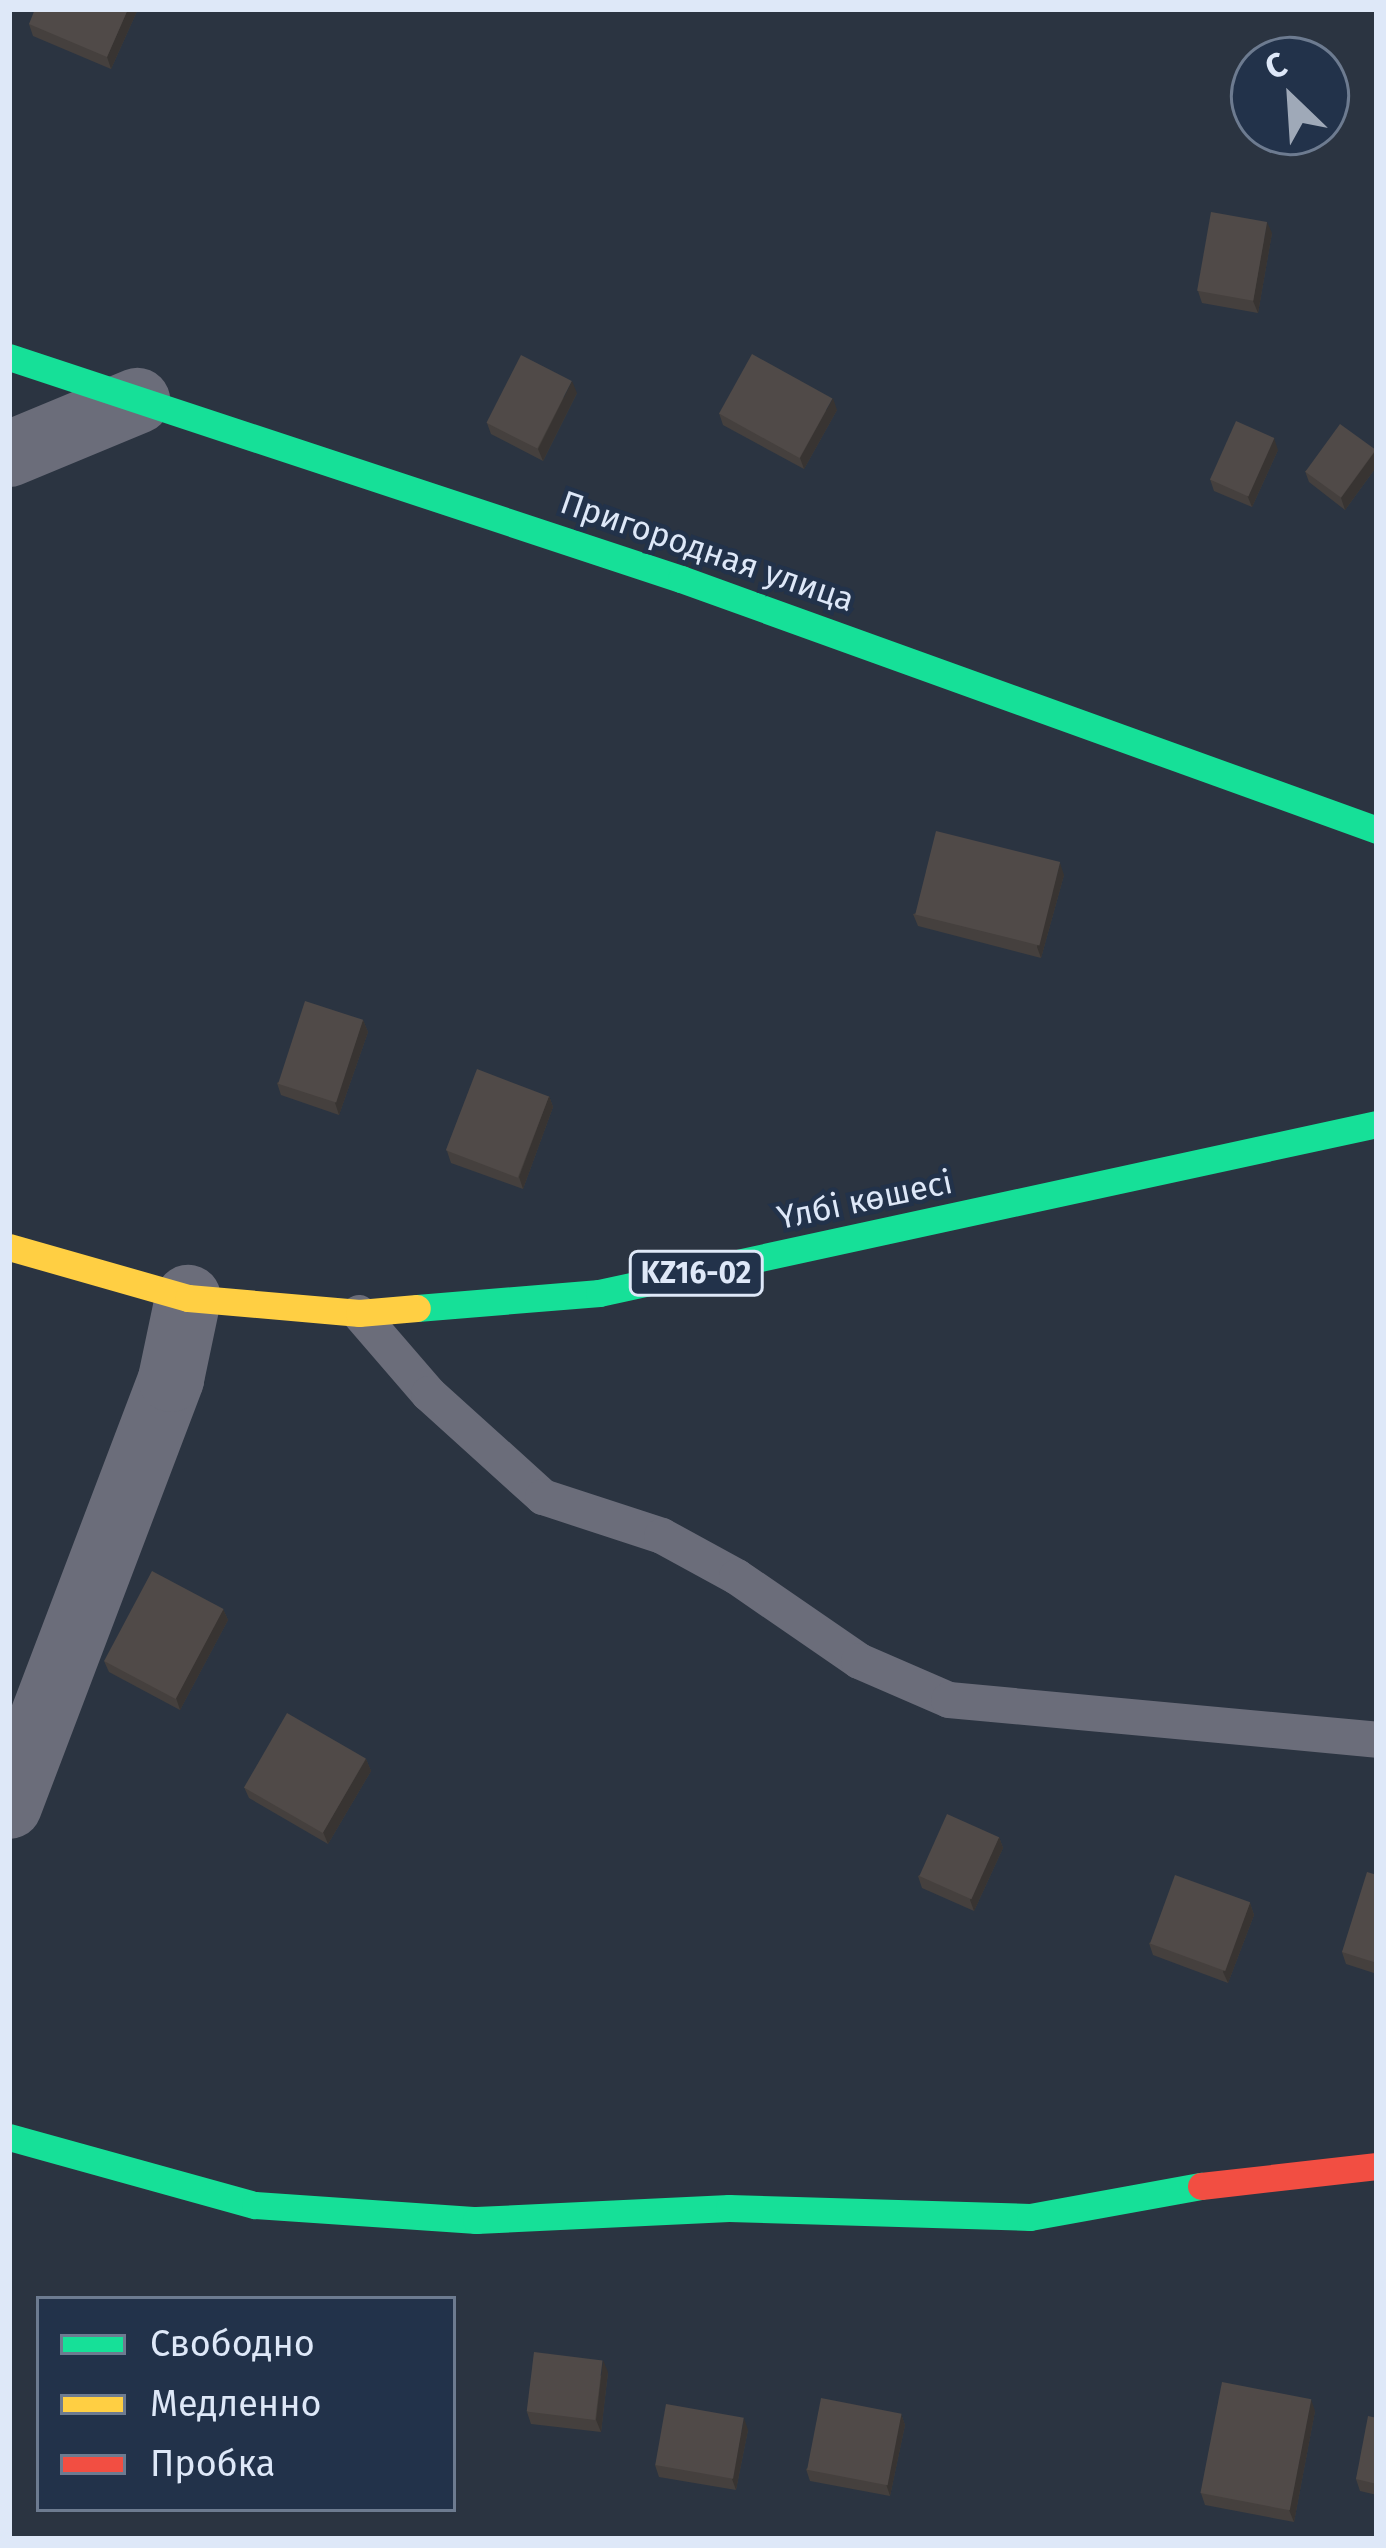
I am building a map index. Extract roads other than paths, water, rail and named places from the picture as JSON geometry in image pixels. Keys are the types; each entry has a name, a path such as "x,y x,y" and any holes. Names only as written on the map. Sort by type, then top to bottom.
{"street":[{"name":"Пригородная улица","path":"9,357 681,579 1377,830"},
{"path":"9,454 137,401"},
{"name":"Үлбі көшесі","path":"9,1247 188,1298 359,1313 599,1293 1377,1124"},
{"path":"9,1806 171,1379 188,1298"},
{"path":"9,2137 255,2205 476,2220 729,2208 1030,2217 1147,2192 1377,2166"}],"lane":[{"path":"359,1313 429,1394 543,1497 662,1536 859,1661 949,1700 1377,1740"}]}
